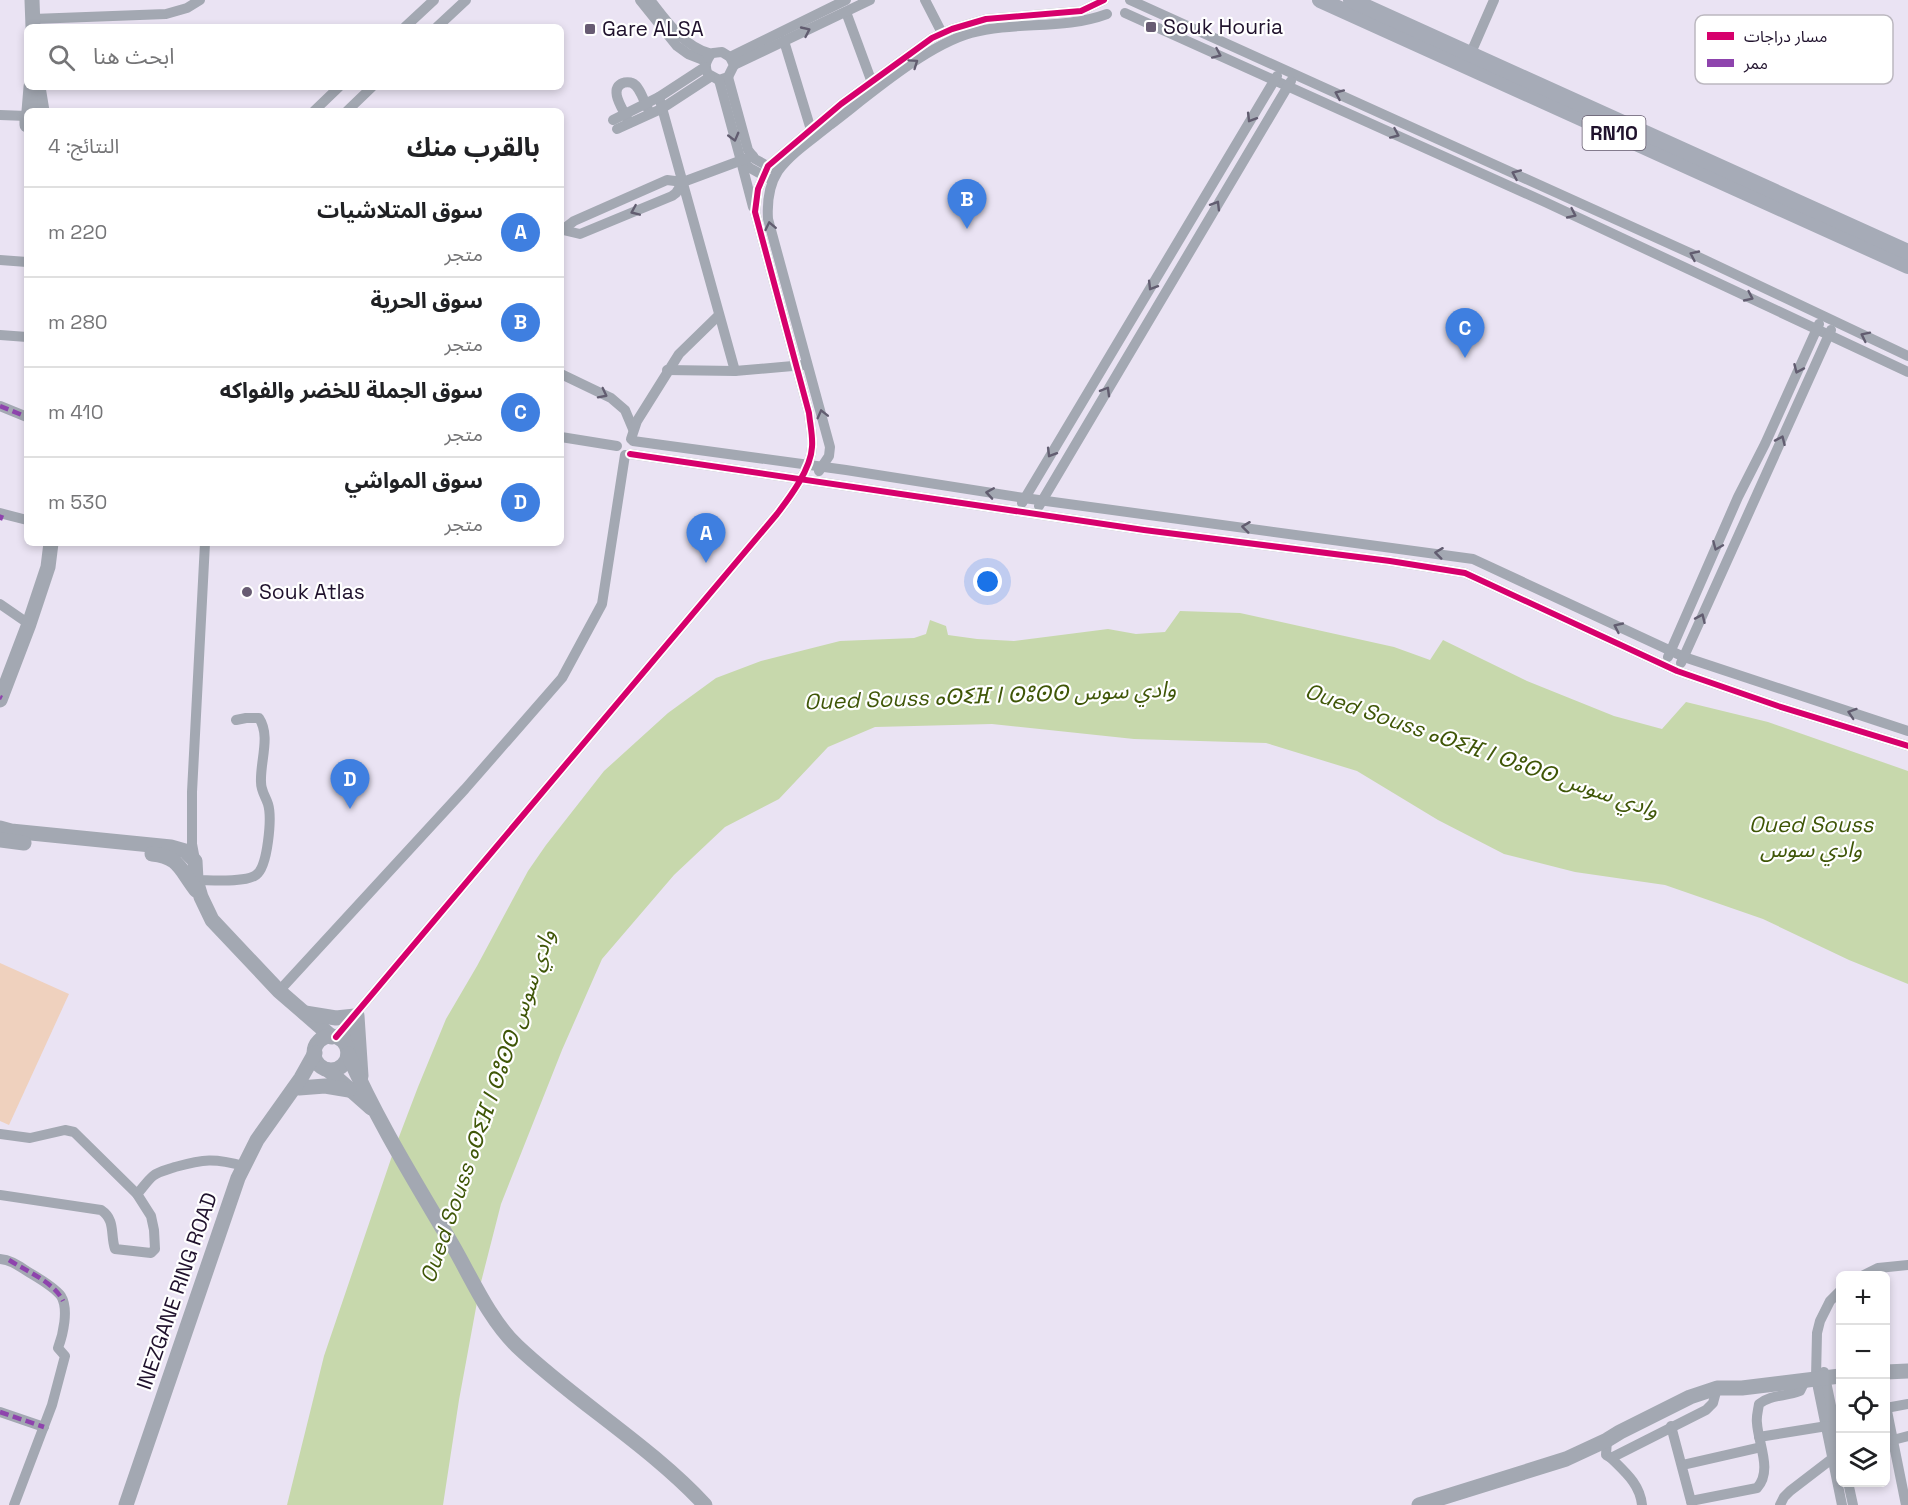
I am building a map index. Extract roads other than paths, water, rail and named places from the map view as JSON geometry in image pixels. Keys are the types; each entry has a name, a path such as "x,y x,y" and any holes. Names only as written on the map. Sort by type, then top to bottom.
{"main road":[{"name":"RN10","path":"1320,0 1908,266"},
{"name":"RN10","path":"1351,0 1908,252"}],"street":[{"path":"32,0 33,23 166,14 187,8 200,0"},
{"path":"408,24 434,0"},
{"path":"440,24 466,0"},
{"path":"640,0 677,46 713,69 802,365 830,447 846,470"},
{"path":"650,0 677,33 696,47 713,69 746,145 765,170"},
{"path":"732,61 846,0"},
{"path":"628,118 645,103 713,69 784,41 870,0"},
{"path":"925,0 942,33"},
{"path":"755,212 758,189 765,170 873,86 920,46 942,33 986,19 1081,11 1105,0"},
{"path":"1105,0 1103,7 1107,14 1116,18 1125,14 1288,86 1534,197 1908,372"},
{"path":"1125,14 1128,0 1295,74 1908,356"},
{"path":"1470,55 1494,0"},
{"path":"846,12 873,86"},
{"path":"873,86 939,47 972,33 1014,26 1092,20 1107,14"},
{"path":"784,41 812,133"},
{"path":"615,124 662,109 713,69 722,52 732,61"},
{"path":"1019,512 1024,498 1281,68"},
{"path":"1034,514 1295,74"},
{"path":"628,118 616,93 622,83 628,82 635,85 650,114"},
{"path":"30,90 31,108"},
{"path":"38,90 42,108"},
{"path":"317,108 336,90"},
{"path":"350,108 369,90"},
{"path":"659,97 735,371"},
{"path":"0,114 24,116"},
{"path":"806,479 813,447 809,413 802,365 768,219 767,204 776,176 812,133"},
{"path":"564,228 574,221 667,180 683,182 753,156"},
{"path":"741,161 776,176"},
{"path":"564,230 580,234 672,196 683,182"},
{"path":"1184,231 1197,238"},
{"path":"0,260 24,262"},
{"path":"633,436 667,370 679,354 719,315"},
{"path":"1664,665 1738,496 1765,444 1823,316"},
{"path":"1677,671 1835,321"},
{"path":"0,335 24,337"},
{"path":"667,370 735,371 802,365"},
{"path":"279,991 457,798 562,678 602,604 627,454 635,448 624,410 611,398 564,375"},
{"path":"0,406 24,416"},
{"path":"617,446 622,438 633,436 1042,501 1473,559 1684,657 1908,731"},
{"path":"564,437 617,446"},
{"path":"617,446 619,452 627,454 1019,512 1465,573 1677,671 1778,706 1908,746"},
{"path":"326,1069 342,1066 340,1043 357,1014 790,497 806,479 823,466 830,447"},
{"path":"1,516 24,520"},
{"path":"1,699 48,567 51,546"},
{"path":"188,865 205,546"},
{"path":"0,604 29,624"},
{"path":"0,840 163,855 188,865 245,879 258,874 264,866 269,826 268,804 262,793 261,779 264,726 259,718 237,720"},
{"path":"0,828 10,831 171,847 188,865 212,920 279,991 340,1043 355,1088"},
{"path":"302,1012 327,1017 357,1014"},
{"path":"302,1012 317,1062 355,1088 374,1110 489,1308 515,1344 557,1381 679,1478 705,1505"},
{"path":"355,1088 357,1014"},
{"path":"315,1050 321,1040 340,1043"},
{"name":"INEZGANE RING ROAD","path":"126,1505 244,1166 257,1140 301,1078 315,1050"},
{"name":"INEZGANE RING ROAD","path":"286,1100 326,1069"},
{"path":"299,1088 325,1086 355,1088"},
{"path":"0,1134 30,1138 65,1130 74,1132 137,1194 150,1216 155,1250 151,1253 115,1249 111,1220 108,1214 101,1210 0,1195"},
{"path":"137,1194 153,1176 192,1162 205,1159 224,1160 244,1166"},
{"path":"4,1259 44,1282 60,1295 63,1301 64,1329 58,1348 65,1356 44,1427 14,1505"},
{"path":"1871,1271 1878,1268 1908,1265"},
{"path":"1836,1295 1830,1301 1817,1333 1818,1358 1836,1433"},
{"path":"1890,1372 1908,1371"},
{"path":"1419,1505 1566,1459 1690,1397 1717,1388 1742,1388 1822,1378"},
{"path":"1822,1378 1827,1426 1842,1505"},
{"path":"1671,1426 1691,1503 1757,1488 1764,1472 1756,1423 1759,1404 1766,1399 1792,1395 1822,1378"},
{"path":"1611,1458 1706,1410 1713,1403 1717,1388"},
{"path":"1890,1406 1908,1404"},
{"path":"0,1412 44,1427"},
{"path":"1682,1465 1760,1442 1827,1426"},
{"path":"1890,1426 1906,1505"},
{"path":"1893,1440 1908,1436"},
{"path":"1607,1440 1606,1455 1636,1485 1641,1494 1642,1505"},
{"path":"1780,1505 1790,1491 1833,1458"},
{"path":"1849,1487 1853,1505"}],"water":[{"name":"Oued Souss وادي سوس","path":"1180,611 1240,613 1394,647 1430,660 1443,640 1527,681 1614,716 1662,729 1686,702 1768,722 1908,771 1908,984 1849,960 1763,919 1665,885 1575,872 1504,854 1438,820 1357,771 1266,743 1134,739 992,724 875,727 828,747 779,799 725,827 674,875 602,959 562,1050 501,1204 480,1286 443,1505 287,1505 324,1356 394,1150 446,1019 528,871 604,771 668,713 716,678 761,661 840,641 914,638 926,634 930,620 946,626 948,635 1014,641 1108,629 1136,634 1165,632"}],"place":[{"name":"Souk Houria","path":"1151,27"},
{"name":"Gare ALSA","path":"590,29"},
{"name":"سوق الحرية","path":"967,229"},
{"name":"سوق الجملة للخضر والفواكه","path":"1465,358"},
{"name":"سوق المتلاشيات","path":"706,563"},
{"name":"Souk Atlas","path":"247,592"},
{"name":"سوق المواشي","path":"350,809"}],"water label":[{"name":"Oued Souss ⴰⵙⵉⴼ ⵏ ⵙⵓⵙⵙ وادي سوس","path":"990,695"},
{"name":"Oued Souss ⴰⵙⵉⴼ ⵏ ⵙⵓⵙⵙ وادي سوس","path":"1482,750"},
{"name":"Oued Souss ⴰⵙⵉⴼ ⵏ ⵙⵓⵙⵙ وادي سوس","path":"487,1106"}]}
